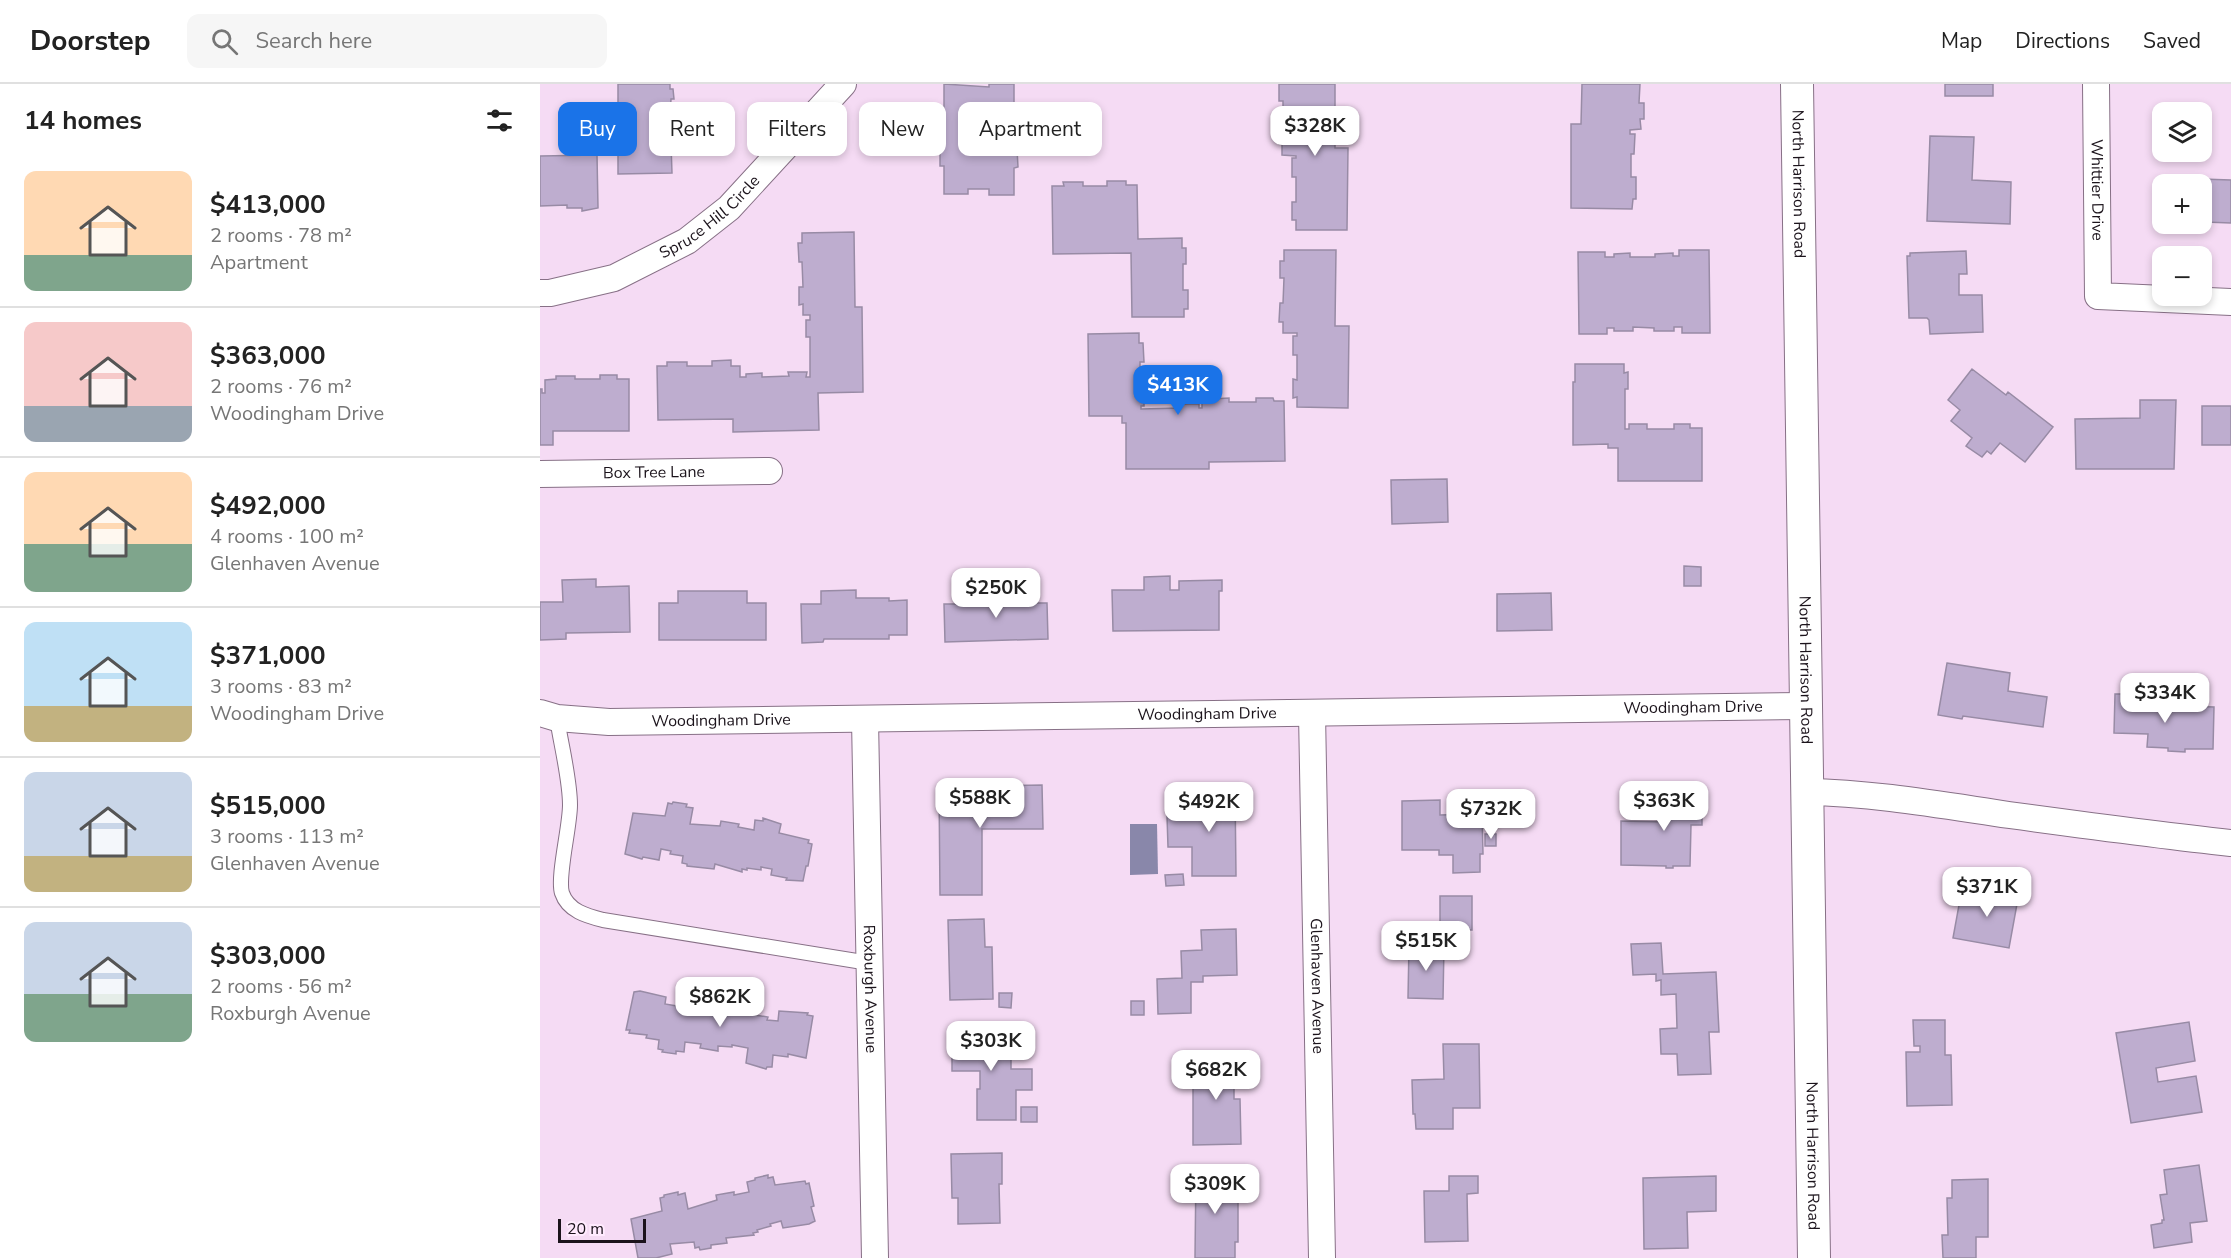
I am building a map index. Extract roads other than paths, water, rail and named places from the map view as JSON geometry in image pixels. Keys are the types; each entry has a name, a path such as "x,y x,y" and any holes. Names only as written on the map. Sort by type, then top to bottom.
{"street":[{"name":"Spruce Hill Circle","path":"540,293 550,293 614,278 687,241 729,207 843,84"},
{"name":"North Harrison Road","path":"1797,84 1814,1258"},
{"name":"Whittier Drive","path":"2096,84 2098,296 2231,302"},
{"name":"Box Tree Lane","path":"540,474 769,471"},
{"name":"Woodingham Drive","path":"548,716 609,722 1805,706"},
{"name":"Glenhaven Avenue","path":"1312,713 1322,1258"},
{"name":"Roxburgh Avenue","path":"865,719 875,1258"},
{"path":"1806,792 1884,796 2089,826 2231,843"}],"lane":[{"path":"548,716 570,802 570,823 562,894 573,908 584,916 603,920 869,963"}],"water":[{"path":"1130,824 1157,824 1158,874 1130,875"}]}
